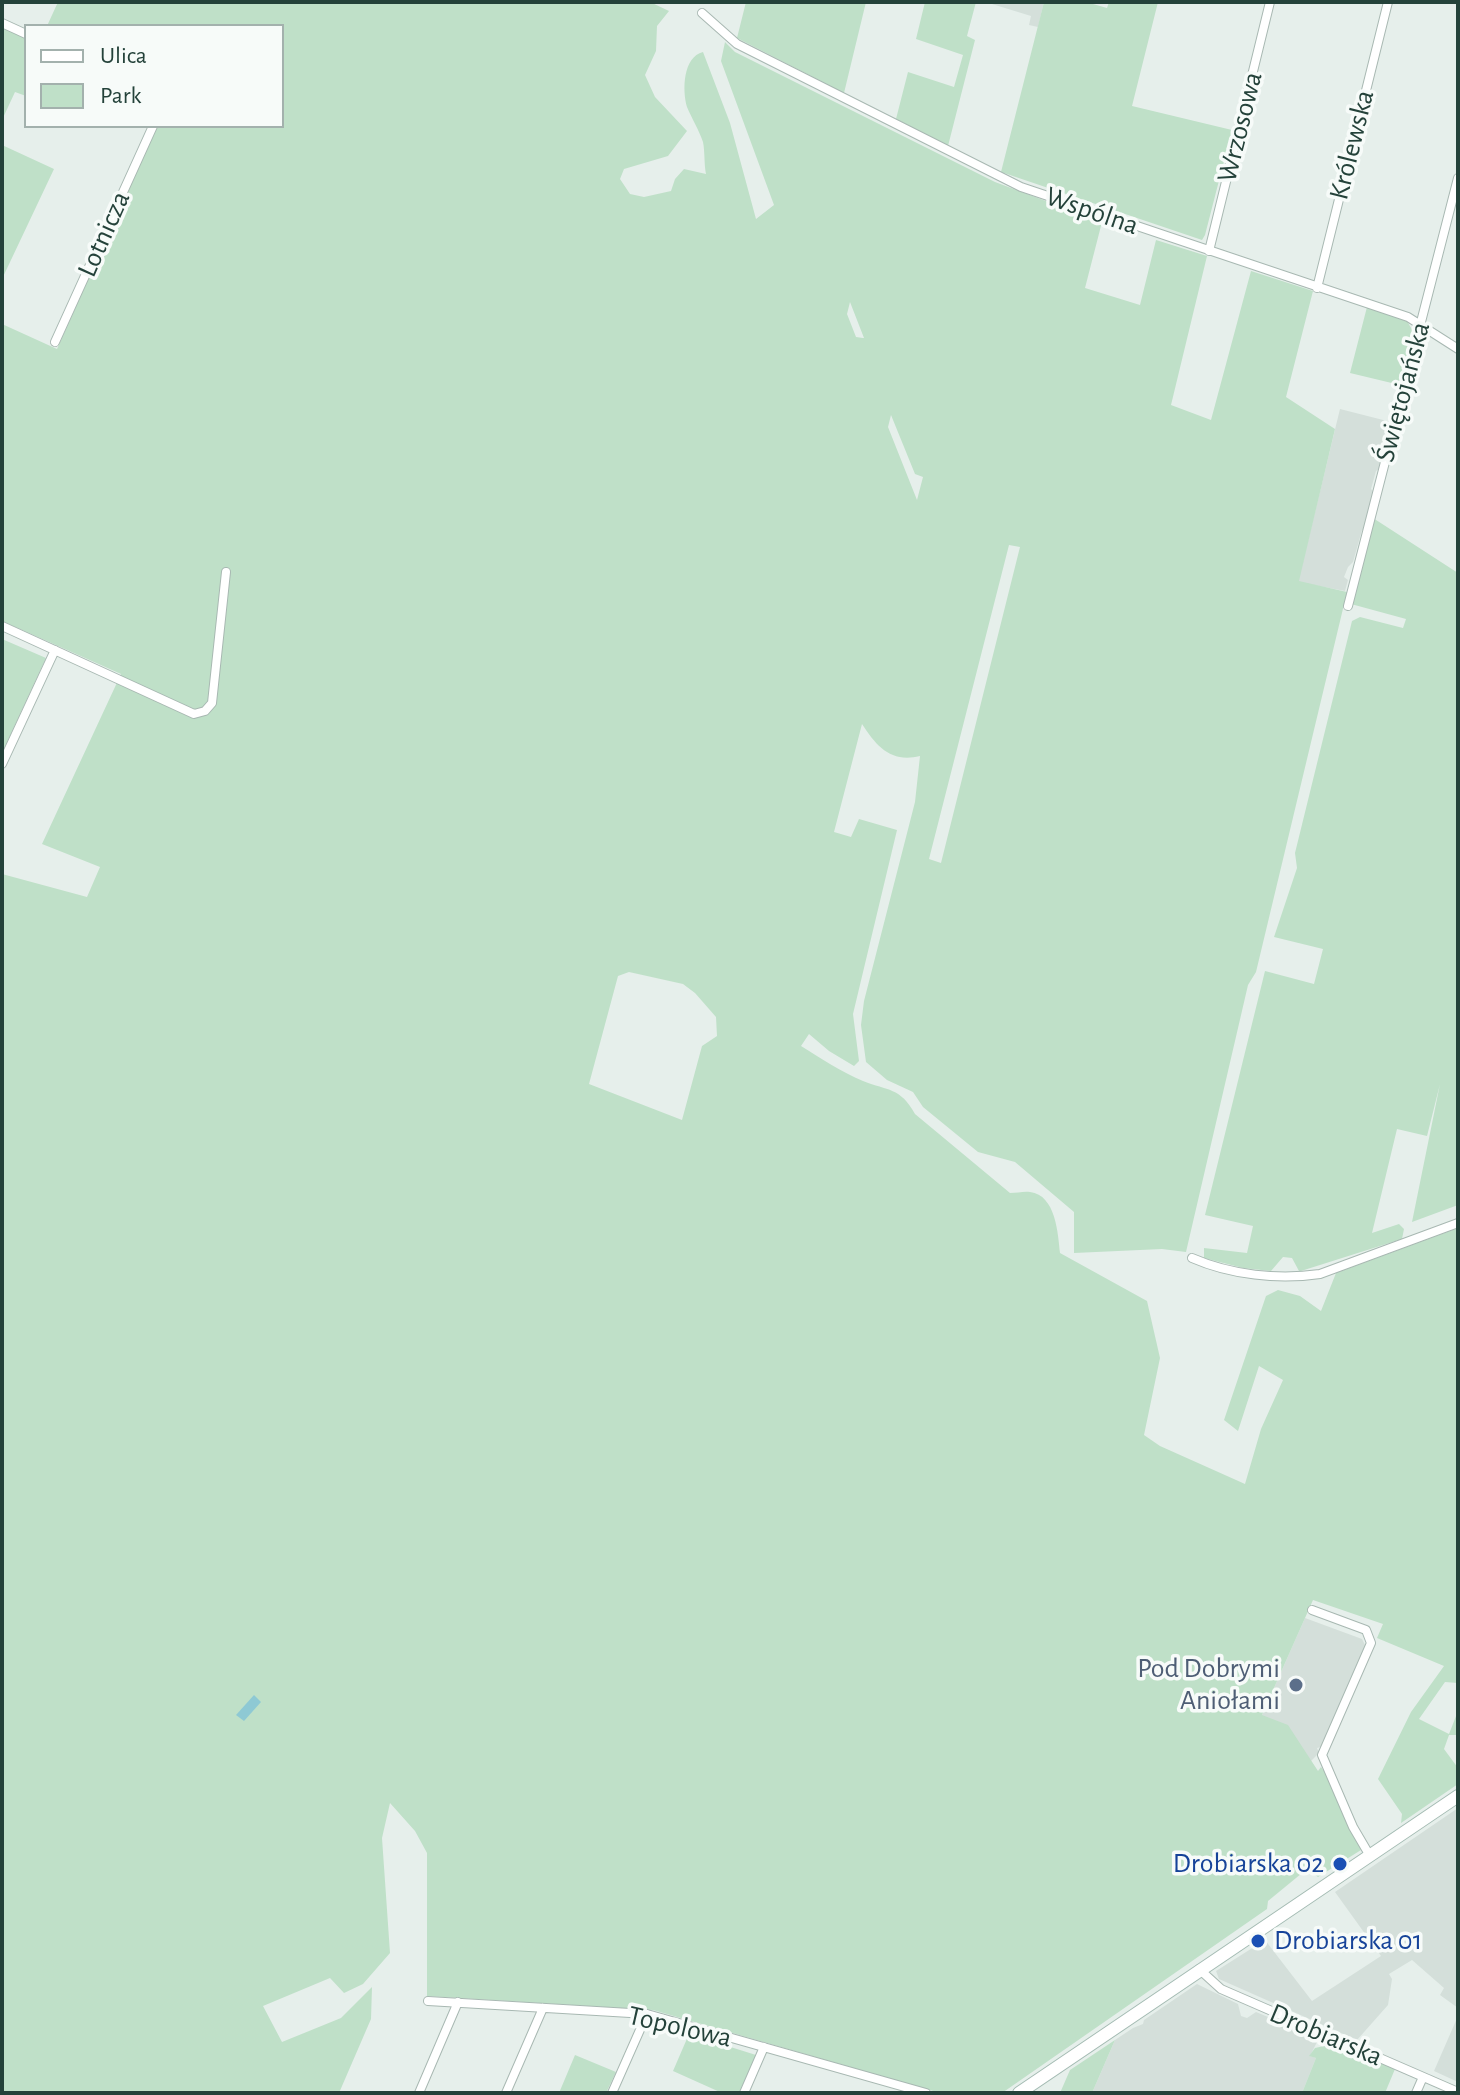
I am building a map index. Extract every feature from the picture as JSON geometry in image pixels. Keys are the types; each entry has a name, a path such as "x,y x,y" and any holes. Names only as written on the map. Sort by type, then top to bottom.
{"main road":[{"path":"1019,2093 1458,1796"}],"street":[{"name":"Wrzosowa","path":"1209,251 1270,2"},
{"name":"Królewska","path":"1317,288 1388,2"},
{"name":"Wspólna","path":"702,13 737,44 1021,187 1421,323 1458,349"},
{"path":"2,23 24,33"},
{"name":"Lotnicza","path":"55,342 152,128"},
{"name":"Świętojańska","path":"1348,606 1458,178"},
{"path":"2,626 194,714 205,711 212,703 226,572"},
{"path":"2,764 55,650"},
{"path":"1192,1258 1216,1268 1237,1272 1311,1276 1458,1223"},
{"path":"1312,1610 1366,1630 1371,1643 1322,1755 1353,1827 1370,1856"},
{"name":"Drobiarska","path":"1199,1969 1221,1989 1458,2092"},
{"name":"Topolowa","path":"428,2001 647,2014 926,2093"},
{"path":"419,2093 458,2002"},
{"path":"506,2093 543,2008"},
{"path":"612,2093 647,2014"},
{"path":"744,2093 764,2047"},
{"path":"1416,2093 1423,2077"}],"shaded area":[{"path":"992,2 1044,2 1038,27 1029,25 1031,16"},
{"path":"1340,409 1391,422 1371,489 1364,530 1353,562 1344,577 1348,580 1345,591 1298,582"},
{"path":"1305,1618 1362,1639 1366,1647 1321,1747 1317,1748 1319,1753 1311,1761 1318,1772 1235,1776"},
{"path":"1458,1808 1458,2008 1440,1995 1444,1988 1412,1960 1389,1974 1392,1979 1388,2005 1357,2040 1219,1979 1216,1971 1265,1940 1312,2001 1381,1956 1335,1892"},
{"path":"1197,1984 1238,2004 1241,2016 1247,2018 1256,2012 1319,2038 1310,2056 1316,2058 1302,2093 1092,2093 1115,2040 1143,2024 1144,2020"},
{"path":"1458,2016 1458,2082 1434,2071"}],"green space":[{"path":"58,2 650,2 669,11 657,26 656,51 645,75 655,97 687,131 668,156 624,169 620,179 630,194 644,197 671,191 675,179 684,169 706,174 703,142 687,107 685,92 691,60 703,52 730,123 756,219 774,205 721,61 725,42 735,52 995,182 1102,222 1085,288 1140,305 1156,240 1207,256 1171,405 1211,420 1251,271 1313,291 1286,397 1335,429 1299,581 1347,592 1256,972 1248,985 1186,1252 1162,1249 1074,1253 1074,1212 1015,1162 978,1152 923,1107 913,1092 887,1080 866,1062 861,1025 864,1001 915,802 920,756 893,755 873,740 862,724 834,832 851,837 859,819 897,830 853,1014 859,1061 854,1066 809,1034 801,1046 863,1081 899,1094 915,1114 1010,1193 1030,1192 1045,1200 1054,1216 1060,1253 1147,1301 1160,1358 1144,1435 1160,1446 1245,1484 1261,1429 1283,1380 1259,1366 1238,1431 1224,1420 1266,1296 1278,1290 1300,1296 1321,1311 1336,1273 1458,1228 1458,1683 1445,1682 1419,1719 1449,1734 1458,1711 1458,1735 1449,1735 1444,1749 1458,1768 1458,1784 1401,1823 1402,1814 1378,1779 1411,1712 1444,1666 1377,1638 1383,1624 1313,1600 1262,1715 1288,1725 1318,1771 1321,1767 1324,1771 1361,1850 1318,1877 1307,1869 1268,1901 1267,1909 1002,2093 940,2093 653,2010 427,1996 427,1853 415,1831 390,1803 382,1838 390,1953 363,1984 344,1993 330,1978 263,2006 282,2042 341,2018 372,1987 371,2019 339,2093 2,2093 2,874 87,897 100,867 42,844 121,674 2,621 2,324 57,349 156,128 284,128 284,24 48,24","holes":["850,302 864,338 856,337 847,314","891,415 915,474 923,477 917,500 888,427","1009,545 1020,547 941,863 929,859","629,972 683,984 716,1017 717,1036 702,1046 682,1120 589,1084 618,976"]},
{"path":"746,2 866,2 844,93 737,38"},
{"path":"925,2 976,2 967,36 975,40 948,146 896,119 908,72 954,87 963,55 916,39"},
{"path":"1044,2 1086,2 1107,8 1109,2 1158,2 1132,106 1232,130 1202,240 1001,172"},
{"path":"2,27 24,37 24,95 15,92 2,120"},
{"path":"2,145 54,169 2,279"},
{"path":"1367,307 1407,321 1414,333 1400,385 1350,373"},
{"path":"1373,518 1458,573 1458,1205 1412,1222 1440,1084 1427,1136 1397,1129 1372,1233 1399,1224 1404,1229 1402,1239 1301,1271 1292,1258 1283,1257 1271,1271 1243,1268 1204,1258 1204,1248 1247,1253 1253,1226 1205,1215 1265,971 1314,984 1323,949 1274,937 1297,868 1295,853 1352,621 1360,617 1403,628 1406,619 1351,604"},
{"path":"2,639 46,658 2,753"},
{"path":"689,2034 756,2055 739,2093 722,2093 673,2071"},
{"path":"1115,2040 1092,2093 1060,2093 1070,2070"},
{"path":"1347,2047 1395,2069 1385,2093 1302,2093 1316,2058 1309,2056 1315,2048"},
{"path":"575,2055 616,2072 606,2093 559,2093"}],"water":[{"path":"254,1695 261,1702 244,1721 236,1715"}],"place":[{"name":"Pod Dobrymi Aniołami","path":"1296,1685"},
{"name":"Drobiarska 02","path":"1340,1864"},
{"name":"Drobiarska 01","path":"1258,1941"}]}
